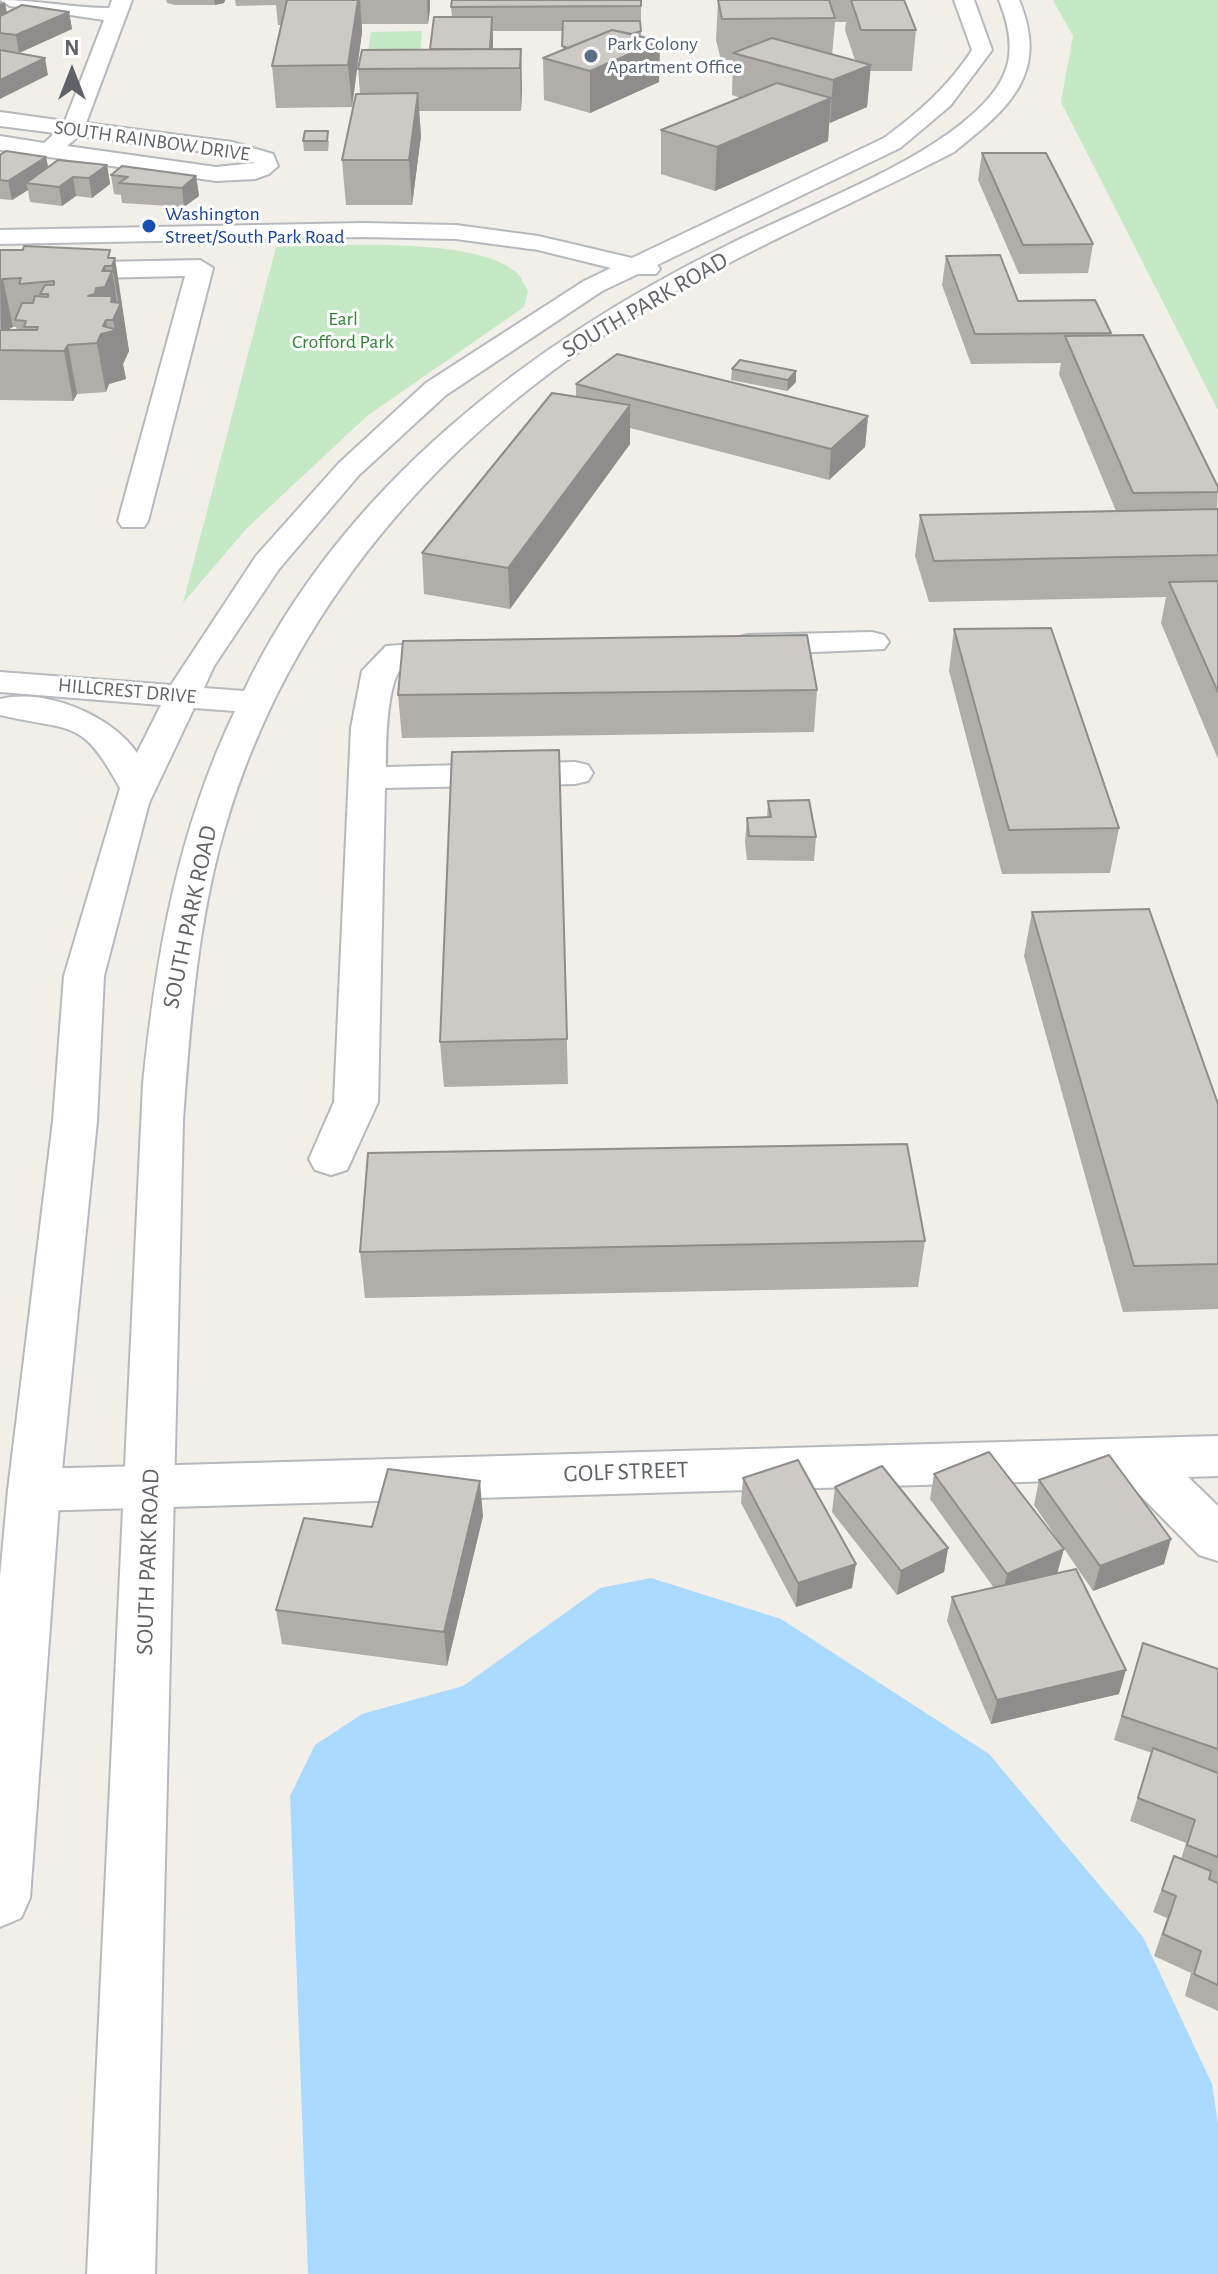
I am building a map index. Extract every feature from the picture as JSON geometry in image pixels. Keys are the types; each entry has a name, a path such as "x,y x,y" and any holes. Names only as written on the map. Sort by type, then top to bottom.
{"street":[{"path":"10,0 86,14 118,7"},
{"name":"SOUTH PARK ROAD","path":"0,1898 34,1490 75,1121 84,976 131,803 197,666 267,563 349,469 436,389 543,278 593,286 892,143 936,111 971,69 982,50 964,0"},
{"name":"SOUTH PARK ROAD","path":"121,2274 161,1121 171,989 206,829 254,702 331,574 408,481 492,404 588,333 684,279 946,147 982,119 1002,98 1024,54 1023,35 1009,0"},
{"path":"48,151 72,130 118,7"},
{"name":"SOUTH RAINBOW DRIVE","path":"0,119 232,149 265,159 267,166 258,172 243,175 216,174 0,143"},
{"path":"2,245 363,230 456,232 511,252 543,278 637,266 684,279"},
{"path":"543,278 631,242 711,231"},
{"path":"0,272 200,268 133,521"},
{"path":"714,646 872,642"},
{"path":"331,1159 356,1102 369,728 379,671 398,653 493,651"},
{"name":"HILLCREST DRIVE","path":"0,682 254,702"},
{"path":"0,706 46,710 83,721 113,744 138,788"},
{"path":"367,778 575,773"},
{"name":"GOLF STREET","path":"34,1490 1218,1456"},
{"path":"1135,1458 1218,1539"}],"green space":[{"path":"1053,0 1218,0 1218,410 1061,102 1073,36"},
{"path":"422,31 419,65 366,65 371,32"},
{"name":"Earl Crofford Park","path":"367,245 439,248 500,262 519,275 528,291 524,307 367,416 247,528 183,603 276,247"}],"water":[{"path":"651,1578 781,1619 989,1754 1143,1937 1212,2084 1218,2124 1218,2274 308,2274 290,1796 315,1745 362,1714 463,1686 600,1588"}],"building":[{"path":"287,0 358,0 348,65 272,66"},
{"path":"452,0 641,0 641,6 451,7"},
{"path":"718,0 829,0 835,18 722,19"},
{"path":"851,0 904,0 916,30 861,30"},
{"path":"22,5 69,12 16,35 0,33 0,16"},
{"path":"434,17 492,17 490,49 430,49"},
{"path":"563,21 640,21 641,31 632,34 612,30 568,48 562,46"},
{"name":"Park Colony Apartment Office","path":"612,30 660,41 590,71 543,58"},
{"path":"772,38 871,65 833,80 733,53"},
{"path":"521,49 520,68 358,69 362,50"},
{"path":"0,50 45,58 0,80"},
{"path":"777,83 831,98 717,147 661,130"},
{"path":"418,93 409,160 342,160 356,94"},
{"path":"305,131 328,131 327,141 303,141"},
{"path":"6,151 46,157 8,181 0,180 0,155"},
{"path":"982,153 1046,153 1093,244 1023,245"},
{"path":"58,160 107,165 89,178 73,177 59,187 26,183"},
{"path":"122,166 196,176 182,188 119,183 128,177 111,175"},
{"path":"24,246 110,250 108,258 115,258 112,266 105,266 102,271 112,271 105,287 96,288 95,294 88,296 112,296 111,302 121,303 113,320 106,320 103,326 118,330 101,334 97,343 68,345 64,351 0,350 0,330 37,330 38,327 24,327 26,321 15,320 22,303 33,303 35,296 48,297 48,294 40,294 45,285 54,285 54,281 19,284 21,278 0,280 0,250 23,250"},
{"path":"1000,255 1018,301 1095,300 1111,333 975,334 946,256"},
{"path":"1143,335 1218,492 1133,493 1065,336"},
{"path":"617,354 868,416 831,449 576,384"},
{"path":"740,360 796,371 788,380 732,369"},
{"path":"552,393 630,405 508,568 422,553"},
{"path":"1218,509 1218,555 934,561 920,515"},
{"path":"1218,581 1218,692 1169,582"},
{"path":"1051,628 1119,828 1009,830 954,629"},
{"path":"807,635 817,690 398,695 403,641"},
{"path":"559,750 567,1039 440,1042 452,752"},
{"path":"809,800 816,837 749,836 747,818 771,817 768,801"},
{"path":"1149,909 1218,1104 1218,1264 1134,1266 1032,912"},
{"path":"907,1144 925,1241 360,1252 368,1153"},
{"path":"989,1452 1064,1549 1007,1574 934,1474"},
{"path":"1109,1455 1171,1539 1100,1566 1039,1480"},
{"path":"798,1460 856,1564 798,1583 743,1478"},
{"path":"882,1466 948,1548 901,1571 835,1487"},
{"path":"388,1469 480,1481 444,1632 276,1610 304,1518 372,1527"},
{"path":"1076,1569 1126,1670 997,1700 952,1597"},
{"path":"1143,1643 1218,1669 1218,1749 1122,1716"},
{"path":"1153,1748 1218,1773 1218,1857 1187,1845 1195,1820 1138,1798"},
{"path":"1174,1856 1211,1871 1209,1879 1218,1883 1218,1985 1194,1974 1201,1951 1163,1934 1176,1896 1162,1890"}],"place":[{"name":"Park Colony Apartment Office","path":"591,56"},
{"name":"Washington Street/South Park Road","path":"149,226"}]}
